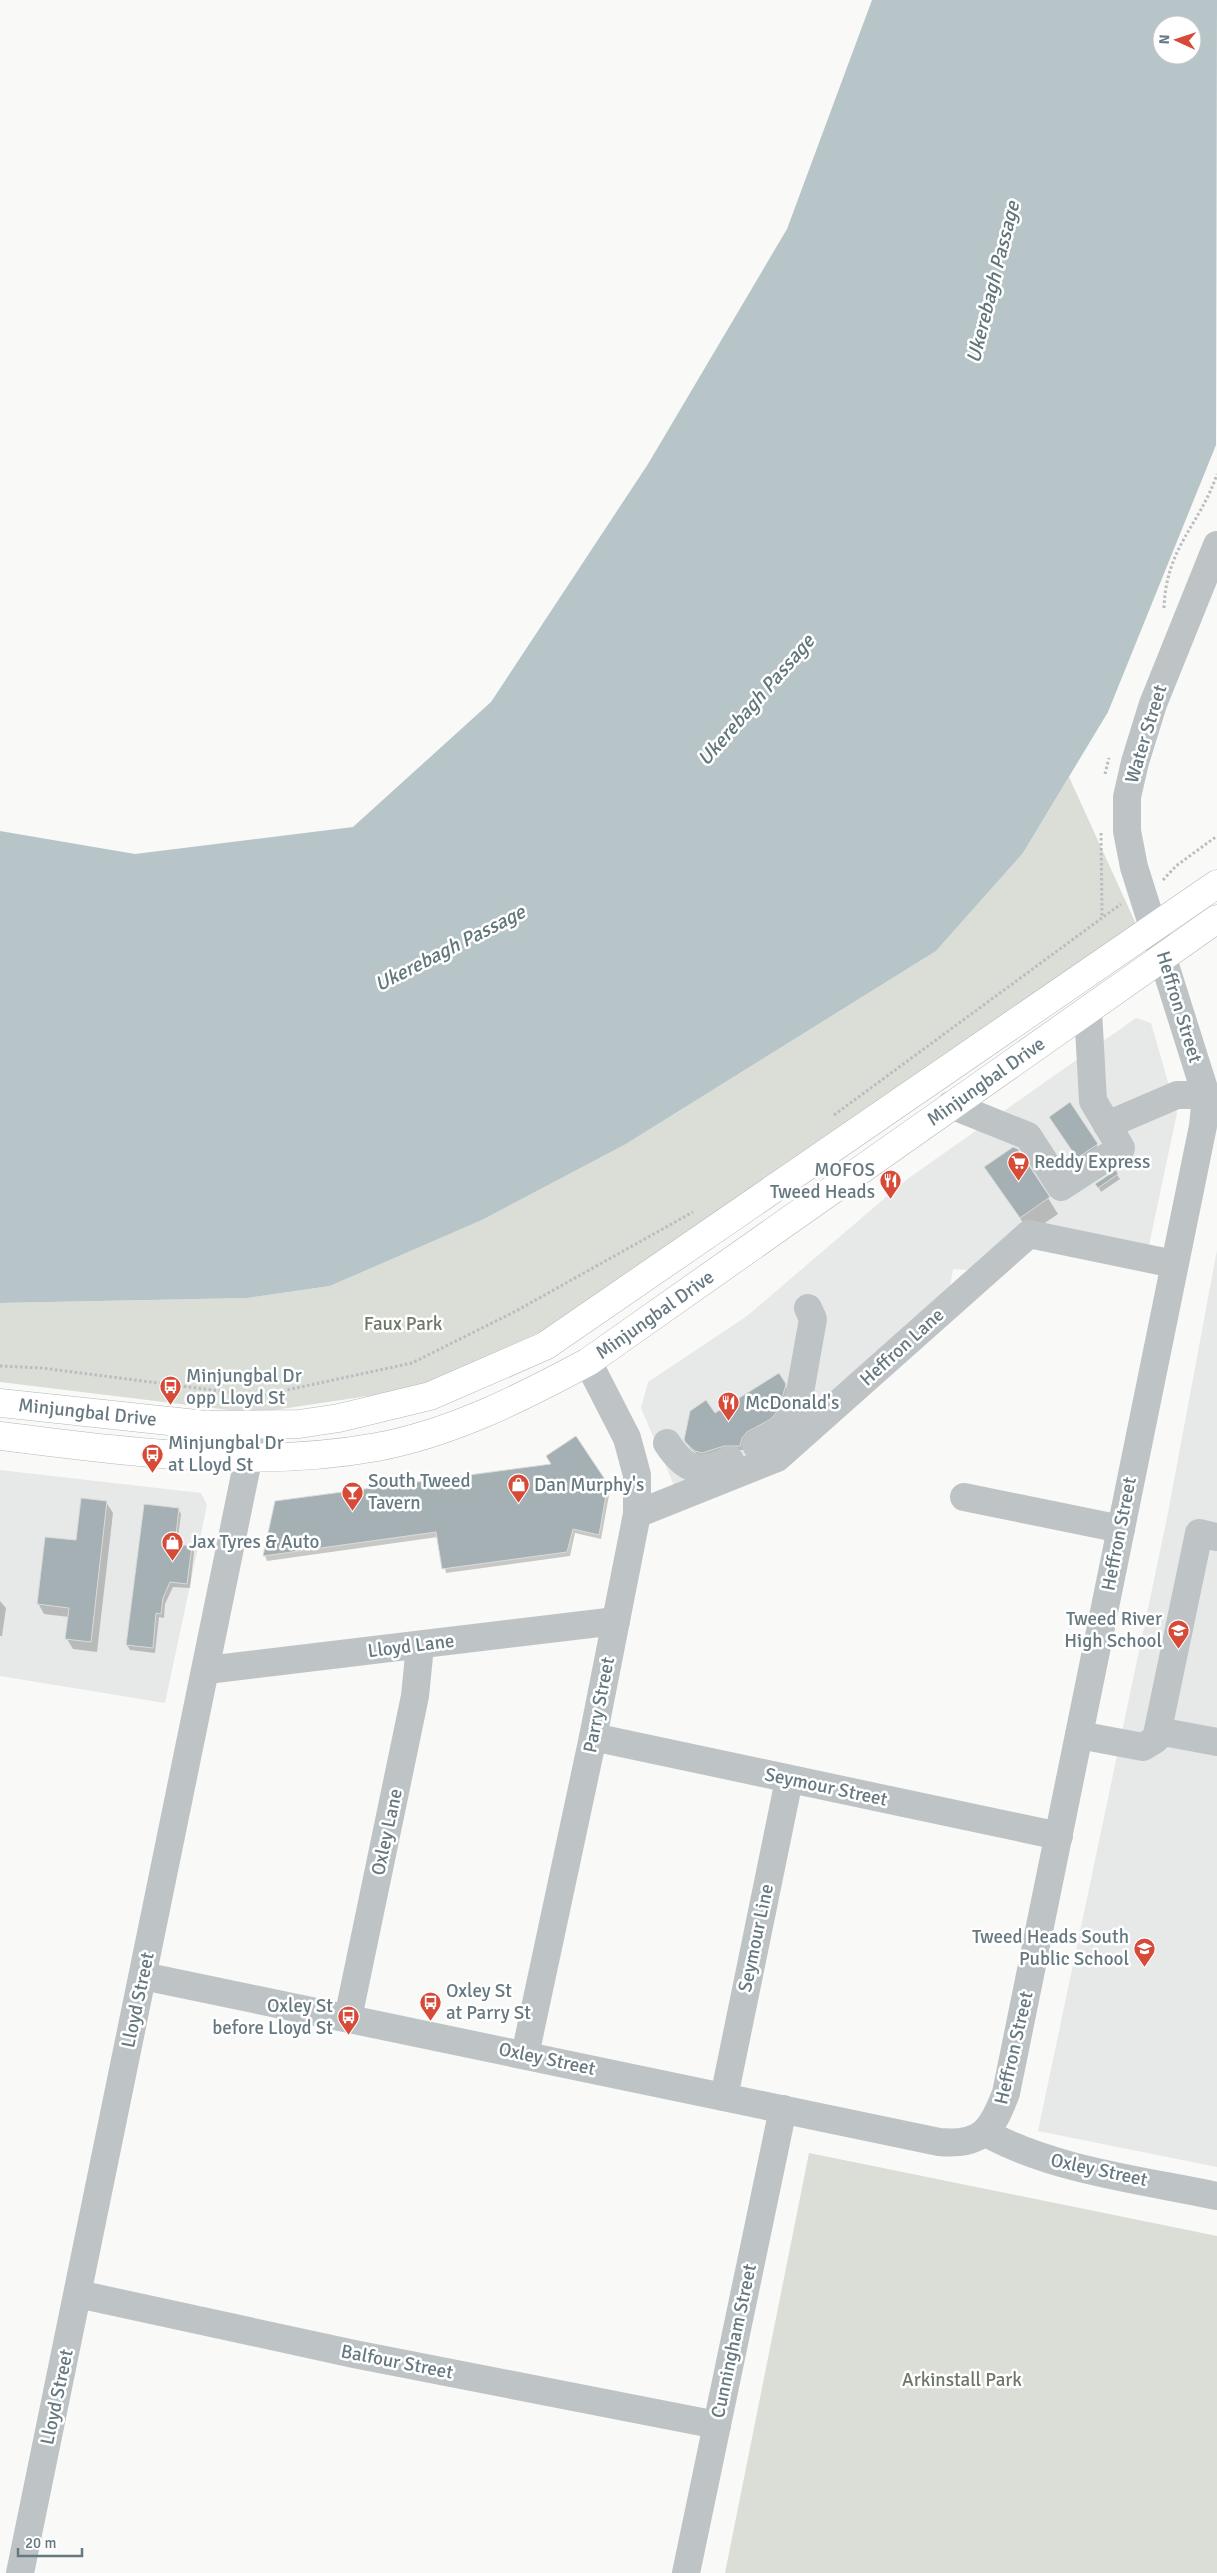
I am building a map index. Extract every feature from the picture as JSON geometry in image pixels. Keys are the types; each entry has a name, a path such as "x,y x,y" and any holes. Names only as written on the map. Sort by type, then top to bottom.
{"main road":[{"name":"Minjungbal Drive","path":"0,1403 162,1422 251,1426 299,1424 339,1418 430,1396 545,1346 1217,884"},
{"name":"Minjungbal Drive","path":"0,1436 176,1456 248,1460 309,1456 378,1446 457,1424 520,1399 588,1362 950,1105 1217,919"}],"street":[{"name":"Water Street","path":"1154,929 1142,892 1127,831 1129,788 1139,744 1153,704 1217,545"},
{"name":"Heffron Street","path":"986,2133 998,2115 1006,2093 1174,1264 1204,1126 1206,1095 1154,929"},
{"path":"950,1105 1028,1136 1061,1187 1121,1148 1093,1101 1088,1010"},
{"path":"1107,1125 1177,1095 1206,1095"},
{"name":"Heffron Lane","path":"637,1514 777,1458 1029,1234 1174,1264"},
{"path":"667,1443 676,1457 696,1470 711,1469 765,1439 792,1420 797,1409 813,1319 808,1308"},
{"name":"Parry Street","path":"525,2055 593,1737 637,1514 637,1475 627,1438 588,1362"},
{"name":"Lloyd Street","path":"20,2573 207,1670 248,1460 251,1426"},
{"path":"964,1497 1121,1529"},
{"path":"1079,1735 1142,1747 1156,1739 1199,1533 1217,1537"},
{"name":"Lloyd Lane","path":"207,1670 420,1646 616,1621"},
{"name":"Oxley Lane","path":"348,2018 415,1696 420,1646"},
{"path":"1158,1731 1217,1742"},
{"name":"Seymour Street","path":"593,1737 1059,1836"},
{"name":"Seymour Line","path":"724,2096 789,1780"},
{"name":"Oxley Street","path":"143,1976 952,2143 972,2141 986,2133 1014,2148 1051,2160 1217,2196"},
{"name":"Cunningham Street","path":"686,2573 783,2109"},
{"name":"Balfour Street","path":"78,2294 354,2354 717,2425"}],"path":[{"path":"826,1121 1118,905 1167,877 1176,866 1217,836"},
{"path":"0,1366 42,1368 259,1396 402,1366 412,1363 516,1311 697,1210"}],"shaded area":[{"path":"1136,1018 1151,1023 1177,1113 1148,1250 1021,1227 968,1270 953,1269 950,1286 766,1454 676,1490 641,1408 648,1382 747,1316 906,1180"},
{"name":"Tweed Heads South Public School","path":"1217,1250 1217,2167 1038,2131 1167,1518"},
{"path":"0,1470 201,1493 207,1505 165,1703 0,1676"}],"green space":[{"name":"Faux Park","path":"1069,777 1136,924 544,1330 415,1389 254,1413 0,1382 0,1303 248,1298 330,1286 482,1220 626,1144 936,951 1023,853"},
{"name":"Arkinstall Park","path":"809,2153 1217,2236 1217,2573 725,2573"}],"water":[{"name":"Ukerebagh Passage","path":"872,0 1217,0 1216,445 1108,712 1023,853 936,951 626,1144 482,1220 330,1286 248,1298 0,1303 0,831 135,854 353,827 491,702 648,464 787,229"}],"building":[{"path":"1070,1102 1098,1144 1077,1158 1049,1117"},
{"name":"Reddy Express","path":"1013,1147 1018,1149 1050,1197 1020,1218 984,1167"},
{"path":"1116,1170 1118,1174 1098,1188 1095,1184"},
{"path":"779,1373 786,1384 779,1409 771,1419 747,1432 742,1438 740,1446 724,1446 702,1453 695,1451 686,1443 684,1440 690,1411 706,1400 715,1413"},
{"path":"576,1436 608,1484 599,1535 573,1529 567,1552 442,1569 436,1532 263,1556 275,1501 551,1464 546,1456"},
{"path":"81,1498 107,1501 91,1642 65,1639 69,1608 37,1604 45,1537 76,1540"},
{"path":"144,1504 179,1508 175,1544 192,1546 187,1584 170,1582 163,1598 161,1614 156,1613 153,1648 126,1645"}],"place":[{"name":"Reddy Express","path":"1018,1181"},
{"name":"MOFOS Tweed Heads","path":"891,1200"},
{"name":"Minjungbal Dr opp Lloyd St","path":"170,1406"},
{"name":"McDonald's","path":"729,1422"},
{"name":"Minjungbal Dr at Lloyd St","path":"152,1473"},
{"name":"Dan Murphy's","path":"518,1504"},
{"name":"South Tweed Tavern","path":"352,1511"},
{"name":"Jax Tyres & Auto","path":"173,1561"},
{"name":"Tweed River High School","path":"1178,1649"},
{"name":"Tweed Heads South Public School","path":"1145,1967"},
{"name":"Oxley St at Parry St","path":"430,2021"},
{"name":"Oxley St before Lloyd St","path":"349,2036"}]}
